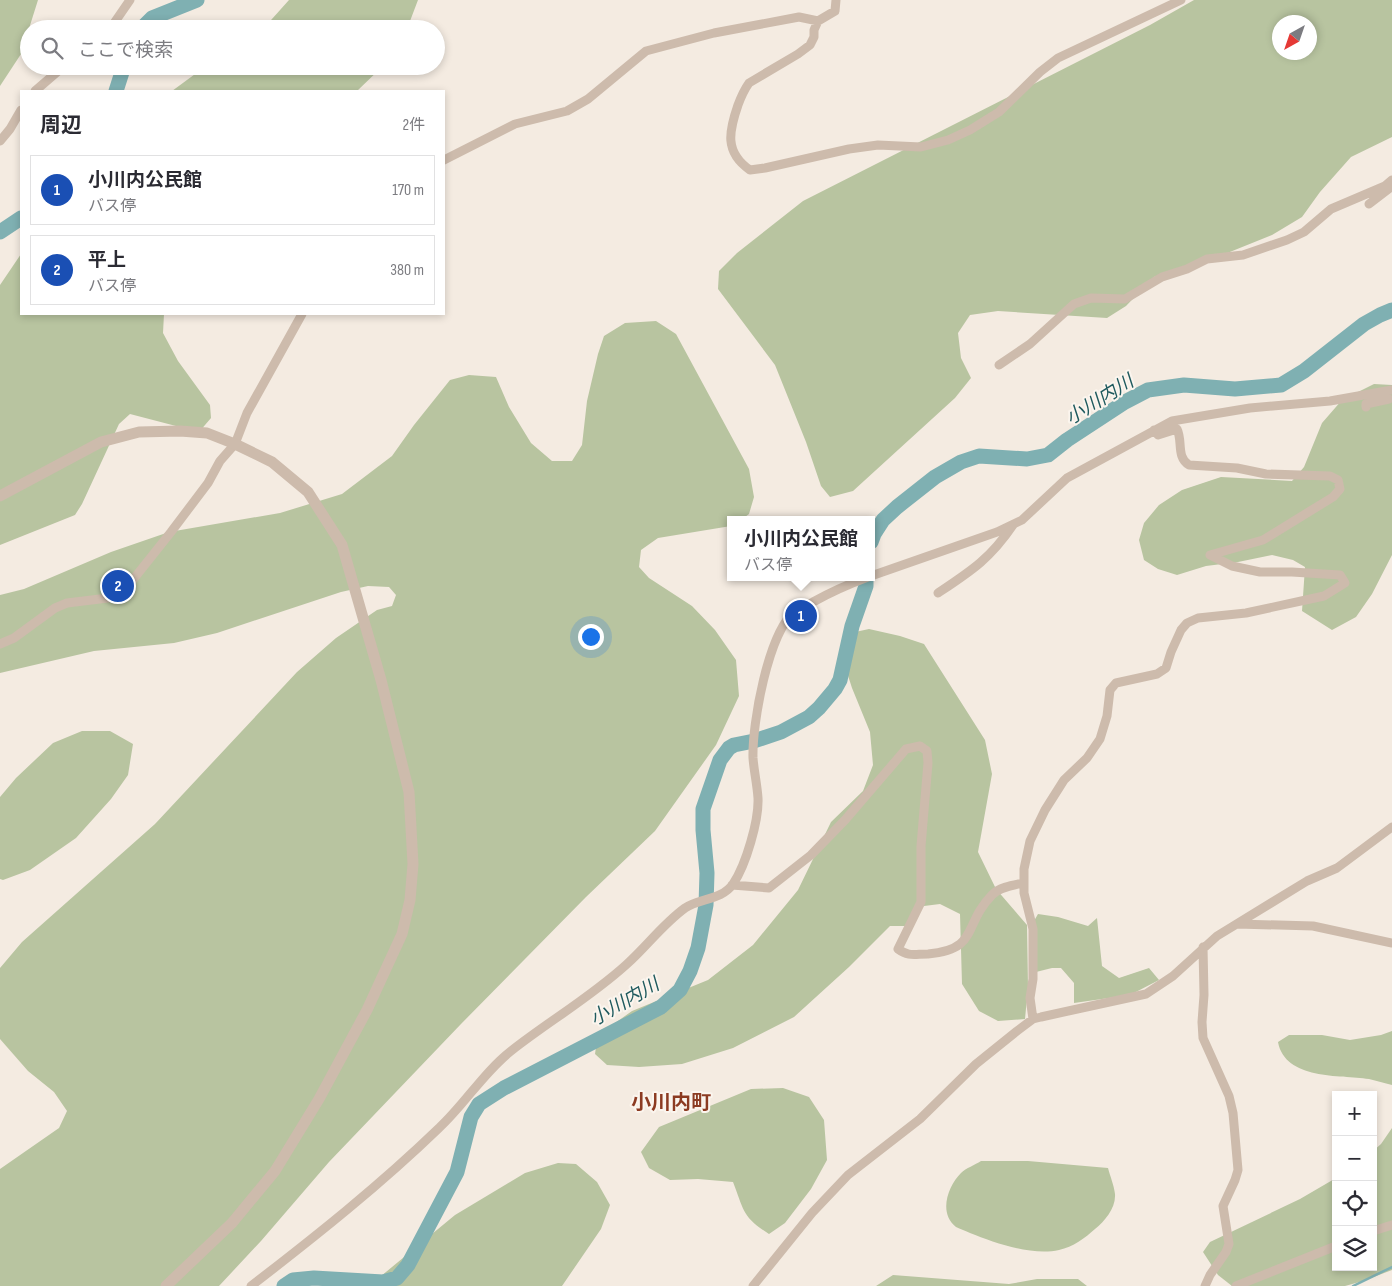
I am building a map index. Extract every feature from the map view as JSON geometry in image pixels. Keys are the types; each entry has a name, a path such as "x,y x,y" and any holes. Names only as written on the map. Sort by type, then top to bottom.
{"street":[{"path":"116,20 130,0"},
{"path":"836,0 835,12 818,21 810,45 748,83 744,90 731,122 731,145 740,163 750,170 849,149 878,145 887,147 921,147 948,140 970,130 999,112 1040,72 1058,58 1181,0"},
{"path":"445,159 515,124 567,111 588,99 646,51 714,33 799,17 818,21"},
{"path":"36,90 54,75"},
{"path":"0,141 20,112"},
{"path":"999,365 1030,344 1074,304 1091,298 1125,298 1162,277 1187,269 1206,259 1243,255 1287,240 1304,232 1331,209 1385,186 1392,180"},
{"path":"1369,204 1391,188 1392,185"},
{"path":"0,644 14,638 67,603 108,598 128,586 208,483 220,461 235,444 247,413 301,315"},
{"path":"1366,407 1366,404 1390,395"},
{"path":"875,575 997,532 1022,520 1067,478 1172,421 1250,408 1390,395"},
{"path":"1033,1019 1030,998 1033,980 1033,929 1024,893 1024,869 1030,841 1045,810 1064,780 1087,758 1100,739 1107,716 1110,690 1116,683 1157,674 1166,668 1181,630 1187,623 1198,618 1246,612 1324,596 1345,583 1340,575 1260,572 1232,566 1210,555 1264,540 1334,497 1340,489 1338,480 1330,476 1266,474 1231,467 1189,465 1181,457 1177,429 1158,435 1154,430"},
{"path":"0,496 100,442 138,432 180,431 207,433 272,462 298,482 317,505 342,545 381,680 409,792 412,840 410,900 402,934 367,1010 319,1099 275,1171 232,1222 166,1286"},
{"path":"938,593 976,568 999,546 1015,523"},
{"path":"251,1286 305,1245 402,1164 448,1120 487,1074 509,1052 584,1000 628,963 662,928 687,907 720,896 732,885 745,859 752,838 758,801 753,757 754,723 773,646 795,611 842,587 858,581"},
{"path":"732,885 769,888 818,848 846,820 906,749 920,746 927,751 928,763 921,846 921,902 898,949 907,955 942,952 959,946 967,937 981,908 993,893 1009,886 1024,883"},
{"path":"753,1286 812,1213 848,1175 920,1119 976,1064 1033,1019 1070,1009 1146,994 1174,976 1217,936 1307,882 1337,868 1392,827"},
{"path":"1237,924 1313,926 1392,943"},
{"path":"1204,947 1203,1038 1229,1096 1233,1113 1238,1170 1223,1206 1229,1244 1205,1286"},
{"path":"1377,1230 1392,1225"},
{"path":"1236,1286 1332,1248"}],"green space":[{"path":"0,0 38,0 32,20 20,20 20,56 0,86"},
{"path":"289,0 418,0 410,20 271,20"},
{"path":"1194,0 1392,0 1392,137 1351,157 1320,192 1302,217 1272,235 1210,260 1154,277 1126,306 1107,318 998,311 970,315 958,333 961,358 971,378 955,398 853,491 830,497 821,486 806,442 775,365 718,289 719,271 737,253 803,201 1150,25"},
{"path":"194,75 374,75 358,90 173,90"},
{"path":"20,255 20,315 164,315 163,333 178,361 210,405 211,418 199,432 130,414 119,424 82,504 75,515 0,545 0,285"},
{"path":"656,321 676,334 749,469 754,497 749,514 746,516 727,516 727,527 658,538 641,550 639,567 649,578 692,606 715,630 736,660 739,696 716,745 655,831 586,897 461,1024 329,1162 261,1241 219,1286 0,1286 0,1169 59,1128 67,1111 54,1092 28,1071 0,1039 0,968 22,942 155,824 297,672 336,638 377,610 392,606 396,595 389,587 368,586 341,592 217,633 174,643 94,651 0,673 0,595 24,589 111,552 169,532 280,513 342,494 392,456 450,380 469,375 496,377 509,407 531,443 552,461 572,461 582,445 587,401 604,336 625,323"},
{"path":"1374,384 1392,385 1392,555 1372,594 1356,617 1332,630 1302,611 1305,567 1293,560 1272,555 1206,566 1177,575 1158,569 1144,560 1139,540 1144,523 1159,505 1182,490 1221,477 1292,481 1304,467 1322,423 1342,400"},
{"path":"869,629 924,644 985,740 992,774 978,852 996,889 1027,925 1028,987 1025,1019 998,1021 979,1011 962,984 960,914 940,904 916,907 909,926 890,926 849,967 794,1017 733,1048 682,1064 639,1067 607,1065 595,1054 597,1040 608,1028 632,1011 708,980 753,945 798,890 831,822 863,791 873,765 870,732 852,688 841,654 846,634"},
{"path":"82,731 110,731 133,744 128,775 111,799 76,838 30,870 3,880 0,879 0,797 16,778 53,743"},
{"path":"1038,914 1058,917 1088,926 1097,918 1102,966 1119,978 1149,968 1159,980 1130,995 1074,1003 1074,983 1061,968 1036,972 1034,921"},
{"path":"1392,1031 1392,1085 1369,1079 1329,1076 1302,1069 1291,1063 1283,1054 1278,1042 1289,1035 1322,1035 1350,1040 1381,1035"},
{"path":"783,1088 809,1097 824,1120 827,1160 811,1189 785,1223 769,1234 754,1223 745,1212 733,1182 698,1179 670,1180 649,1168 641,1152 659,1127 751,1089"},
{"path":"1392,1128 1392,1270 1345,1286 1232,1286 1218,1275 1203,1252 1210,1242 1300,1199 1332,1180 1332,1271 1377,1271 1377,1148"},
{"path":"981,1161 1028,1161 1108,1168 1114,1191 1114,1204 1109,1214 1099,1226 1078,1242 1064,1249 1048,1251 1026,1250 991,1241 956,1227 947,1214 946,1207 949,1192 956,1178 963,1171"},
{"path":"558,1163 576,1164 597,1182 610,1205 601,1229 562,1286 369,1286 455,1215 525,1173"},
{"path":"893,1275 1009,1284 1037,1279 1078,1279 1087,1286 876,1286"}],"waterway":[{"path":"150,20 197,0"},
{"path":"116,90 121,75"},
{"path":"0,232 20,219"},
{"name":"小川内川","path":"875,532 883,520 897,507 935,477 961,462 979,456 1027,459 1048,455 1067,440 1125,402 1148,390 1184,385 1235,389 1281,385 1304,371 1364,324 1392,310"},
{"name":"小川内川","path":"284,1286 293,1280 314,1278 383,1282 397,1278 408,1265 457,1172 471,1117 479,1104 504,1088 661,1007 680,990 690,971 698,948 706,905 707,873 703,809 720,760 729,748 734,745 781,732 809,717 835,689 840,680 852,626 866,581"},
{"path":"1353,1286 1392,1267"}],"place":[{"name":"平上","path":"118,586"},
{"name":"小川内公民館","path":"801,616"}],"district":[{"name":"小川内町","path":"671,1102"}]}
